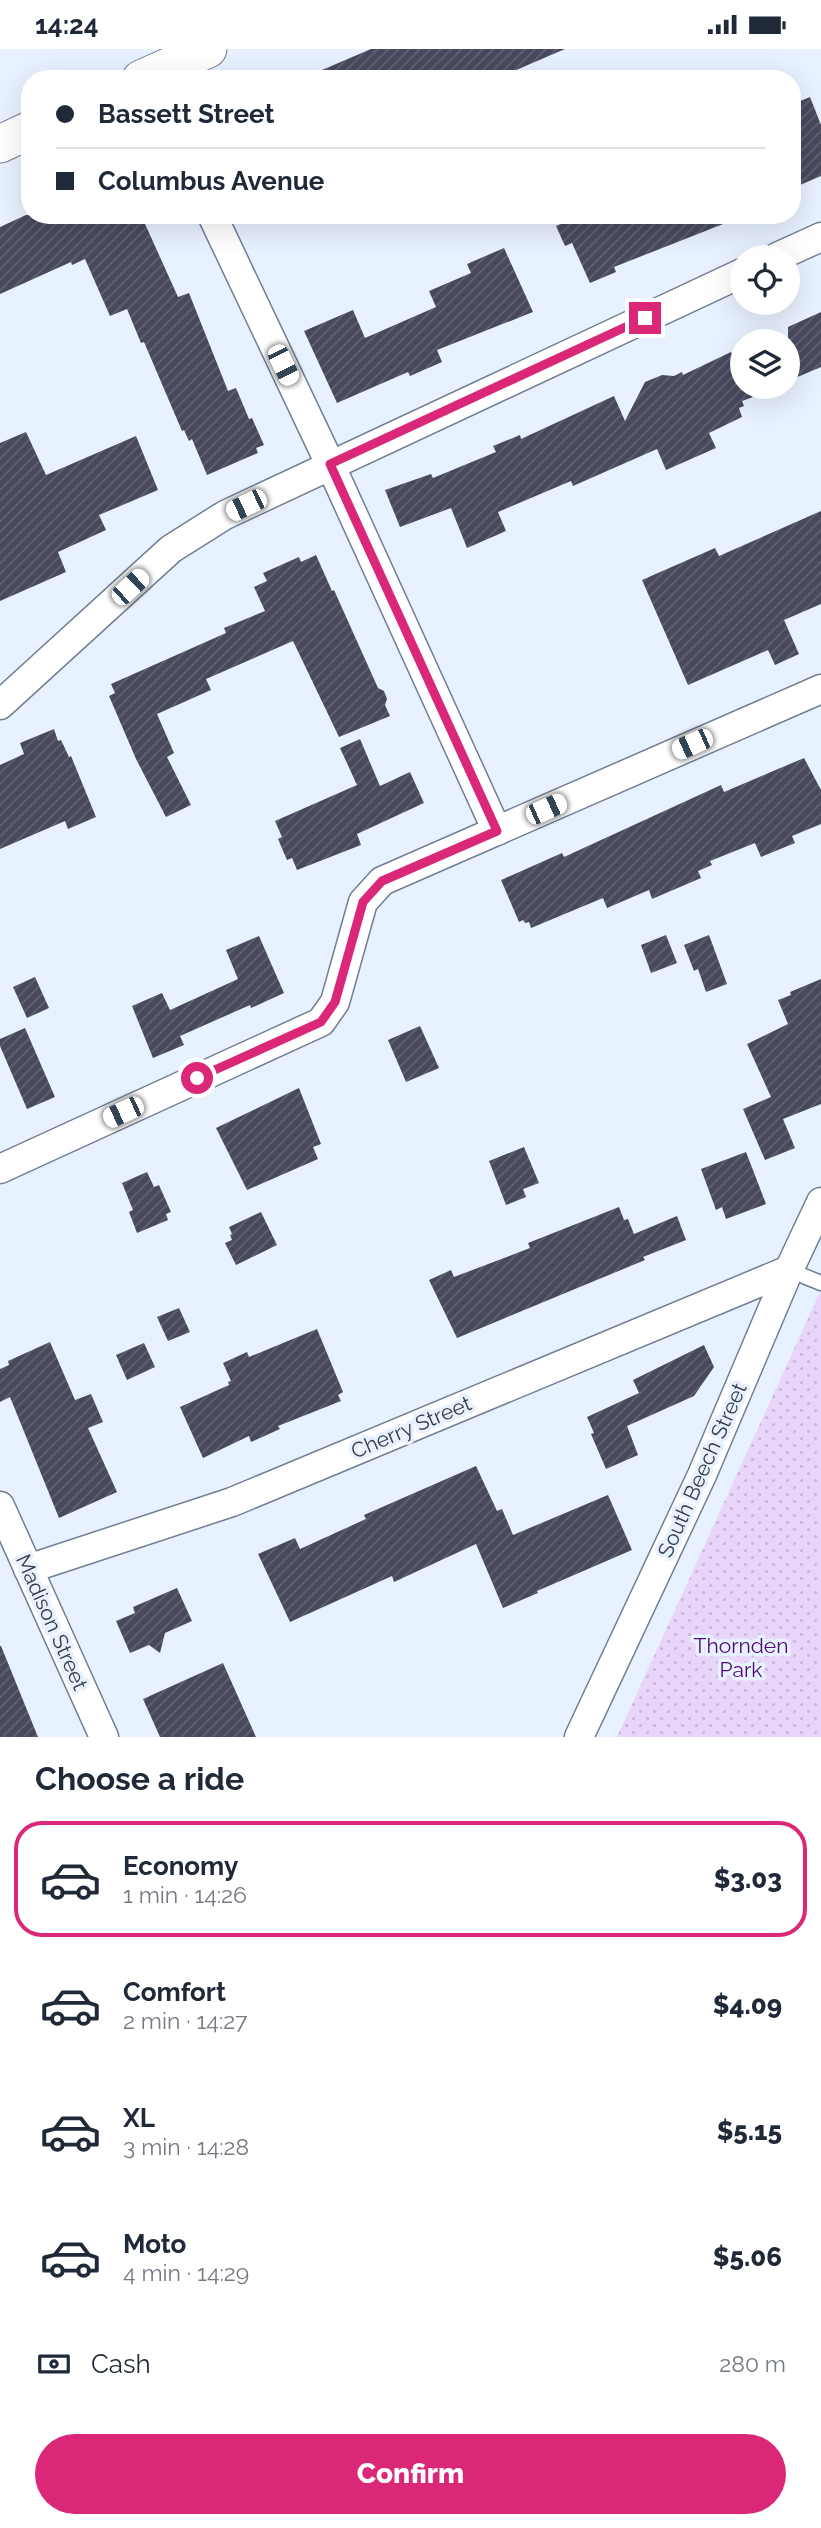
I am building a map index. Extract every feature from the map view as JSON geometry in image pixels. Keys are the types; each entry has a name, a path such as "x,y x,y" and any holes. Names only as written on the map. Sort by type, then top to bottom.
{"street":[{"path":"162,70 208,49"},
{"path":"0,144 21,134"},
{"path":"216,224 330,464 497,831"},
{"path":"800,247 821,237"},
{"path":"0,705 171,549 225,515 730,279"},
{"path":"0,1169 321,1022 335,1002 363,902 382,881 821,689"},
{"name":"South Beech Street","path":"579,1737 702,1475 789,1270 821,1202"},
{"name":"Cherry Street","path":"28,1569 232,1502 789,1270"},
{"name":"Madison Street","path":"0,1506 104,1737"}],"lane":[{"path":"789,1270 821,1283"}],"green space":[{"name":"Thornden Park","path":"821,1290 821,1737 617,1737"}],"building":[{"path":"371,49 565,49 516,70 322,70"},
{"path":"810,97 821,125 821,176 801,185 801,101"},
{"path":"21,217 21,224 145,224 178,297 189,293 228,391 236,388 249,419 252,418 264,445 256,448 258,453 207,475 192,439 189,441 184,430 182,431 127,309 110,316 85,259 72,265 71,262 0,294 0,227"},
{"path":"723,224 614,267 616,272 590,283 572,243 565,246 556,226"},
{"path":"504,248 533,312 437,350 442,362 410,376 408,372 337,403 304,331 353,310 365,338 436,307 429,291 471,273 467,264"},
{"path":"821,312 821,367 800,376 800,329 788,327"},
{"path":"730,352 730,399 748,399 742,401 744,406 739,408 742,417 709,433 716,448 666,470 657,449 573,486 571,481 498,512 506,531 467,548 451,508 400,527 385,490 431,474 433,478 496,452 493,446 520,435 521,439 614,396 625,421 645,382 662,375 674,376 682,372 683,375"},
{"path":"26,432 46,475 136,436 158,490 99,515 106,530 58,552 66,572 0,601 0,443"},
{"path":"821,511 821,604 784,620 799,654 775,665 768,650 688,685 642,580 715,548 719,556"},
{"path":"316,555 378,688 384,691 387,699 385,705 390,716 339,737 293,641 206,679 211,690 157,714 174,753 167,757 191,805 166,817 136,759 109,696 115,693 111,684 226,633 224,628 265,611 254,587 267,581 263,573 299,557 301,562"},
{"path":"54,729 58,741 61,740 69,757 71,756 96,817 68,829 65,821 0,849 0,765 24,754 20,743"},
{"path":"360,739 380,786 410,772 424,803 357,834 361,845 297,870 292,858 287,860 278,839 282,837 275,821 357,785 340,748"},
{"path":"804,758 821,790 821,824 792,836 795,843 761,857 755,843 710,861 712,865 698,871 701,878 652,899 649,890 607,908 603,898 531,928 529,922 519,922 501,880 562,853 564,857 721,785 724,792"},
{"path":"666,935 677,963 651,973 641,945"},
{"path":"709,935 727,984 706,992 698,969 694,971 684,945"},
{"path":"259,936 284,993 180,1036 184,1045 153,1058 132,1006 162,993 170,1010 238,979 226,950"},
{"path":"35,977 49,1008 27,1018 13,987"},
{"path":"821,979 821,1104 783,1119 795,1148 765,1160 743,1109 771,1097 747,1044 788,1024 778,1000"},
{"path":"420,1026 439,1068 406,1082 388,1040"},
{"path":"25,1028 55,1097 27,1109 0,1046 0,1039"},
{"path":"299,1088 321,1144 313,1147 318,1159 247,1190 216,1128"},
{"path":"524,1147 539,1183 523,1189 526,1197 506,1205 489,1161"},
{"path":"746,1152 766,1204 726,1219 722,1207 716,1210 701,1169"},
{"path":"147,1172 154,1187 159,1185 171,1212 166,1214 168,1220 137,1233 129,1212 133,1210 122,1183"},
{"path":"619,1207 634,1234 677,1216 686,1240 643,1257 645,1260 457,1338 429,1280 451,1270 454,1277 530,1248 528,1243"},
{"path":"261,1212 277,1245 236,1265 225,1243 232,1240 229,1227"},
{"path":"179,1308 190,1332 168,1341 157,1317"},
{"path":"317,1329 343,1392 338,1395 341,1401 278,1426 280,1429 251,1442 249,1436 203,1458 180,1407 229,1385 228,1382 231,1381 223,1363 247,1352 249,1357"},
{"path":"50,1342 75,1400 91,1394 103,1422 88,1428 117,1492 59,1518 10,1397 0,1402 0,1369 9,1365 8,1361"},
{"path":"144,1343 155,1367 127,1380 116,1355"},
{"path":"704,1345 714,1367 694,1396 627,1426 638,1455 606,1469 587,1417 639,1393 633,1380"},
{"path":"476,1466 497,1511 502,1509 513,1535 608,1495 632,1550 503,1608 476,1544 394,1582 392,1576 290,1622 258,1554 295,1538 300,1549 366,1519 364,1515"},
{"path":"177,1588 192,1621 165,1633 160,1653 149,1645 130,1653 116,1621 135,1613 133,1607"},
{"path":"1,1646 38,1737 0,1737"},
{"path":"223,1663 256,1737 160,1737 143,1699"}],"route":[{"path":"197,1078 321,1022 335,1002 363,902 382,881 497,831 330,464 645,318"}]}
